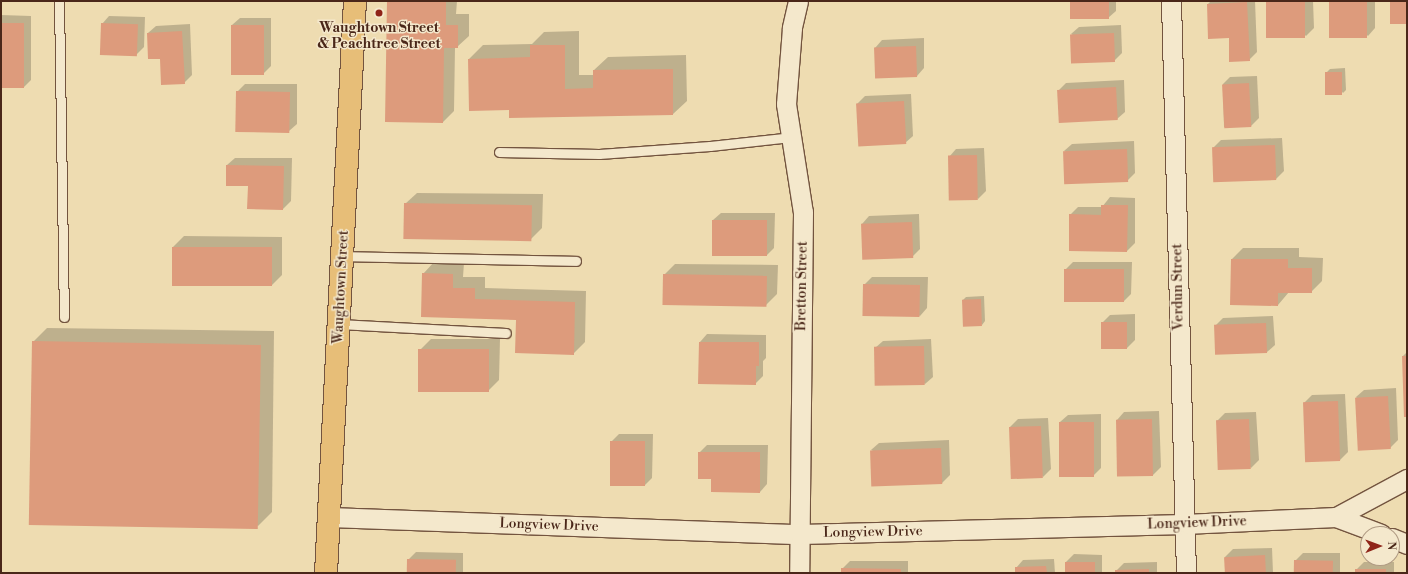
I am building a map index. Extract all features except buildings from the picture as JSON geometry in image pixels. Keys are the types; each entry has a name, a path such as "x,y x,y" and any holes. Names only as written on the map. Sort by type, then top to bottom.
{"main road":[{"name":"Waughtown Street","path":"326,573 355,1"}],"street":[{"name":"Bretton Street","path":"798,1 792,28 786,104 803,212 799,573"},
{"name":"Verdun Street","path":"1171,1 1186,573"},
{"name":"Longview Drive","path":"329,517 800,534 1184,524 1336,517 1407,479"},
{"path":"1336,517 1360,526"}],"lane":[{"path":"59,1 64,317"},
{"path":"499,152 599,154 710,146 791,137"},
{"path":"342,256 576,261"},
{"path":"339,324 506,332"}],"place":[{"name":"Waughtown Street & Peachtree Street","path":"379,13"}]}
